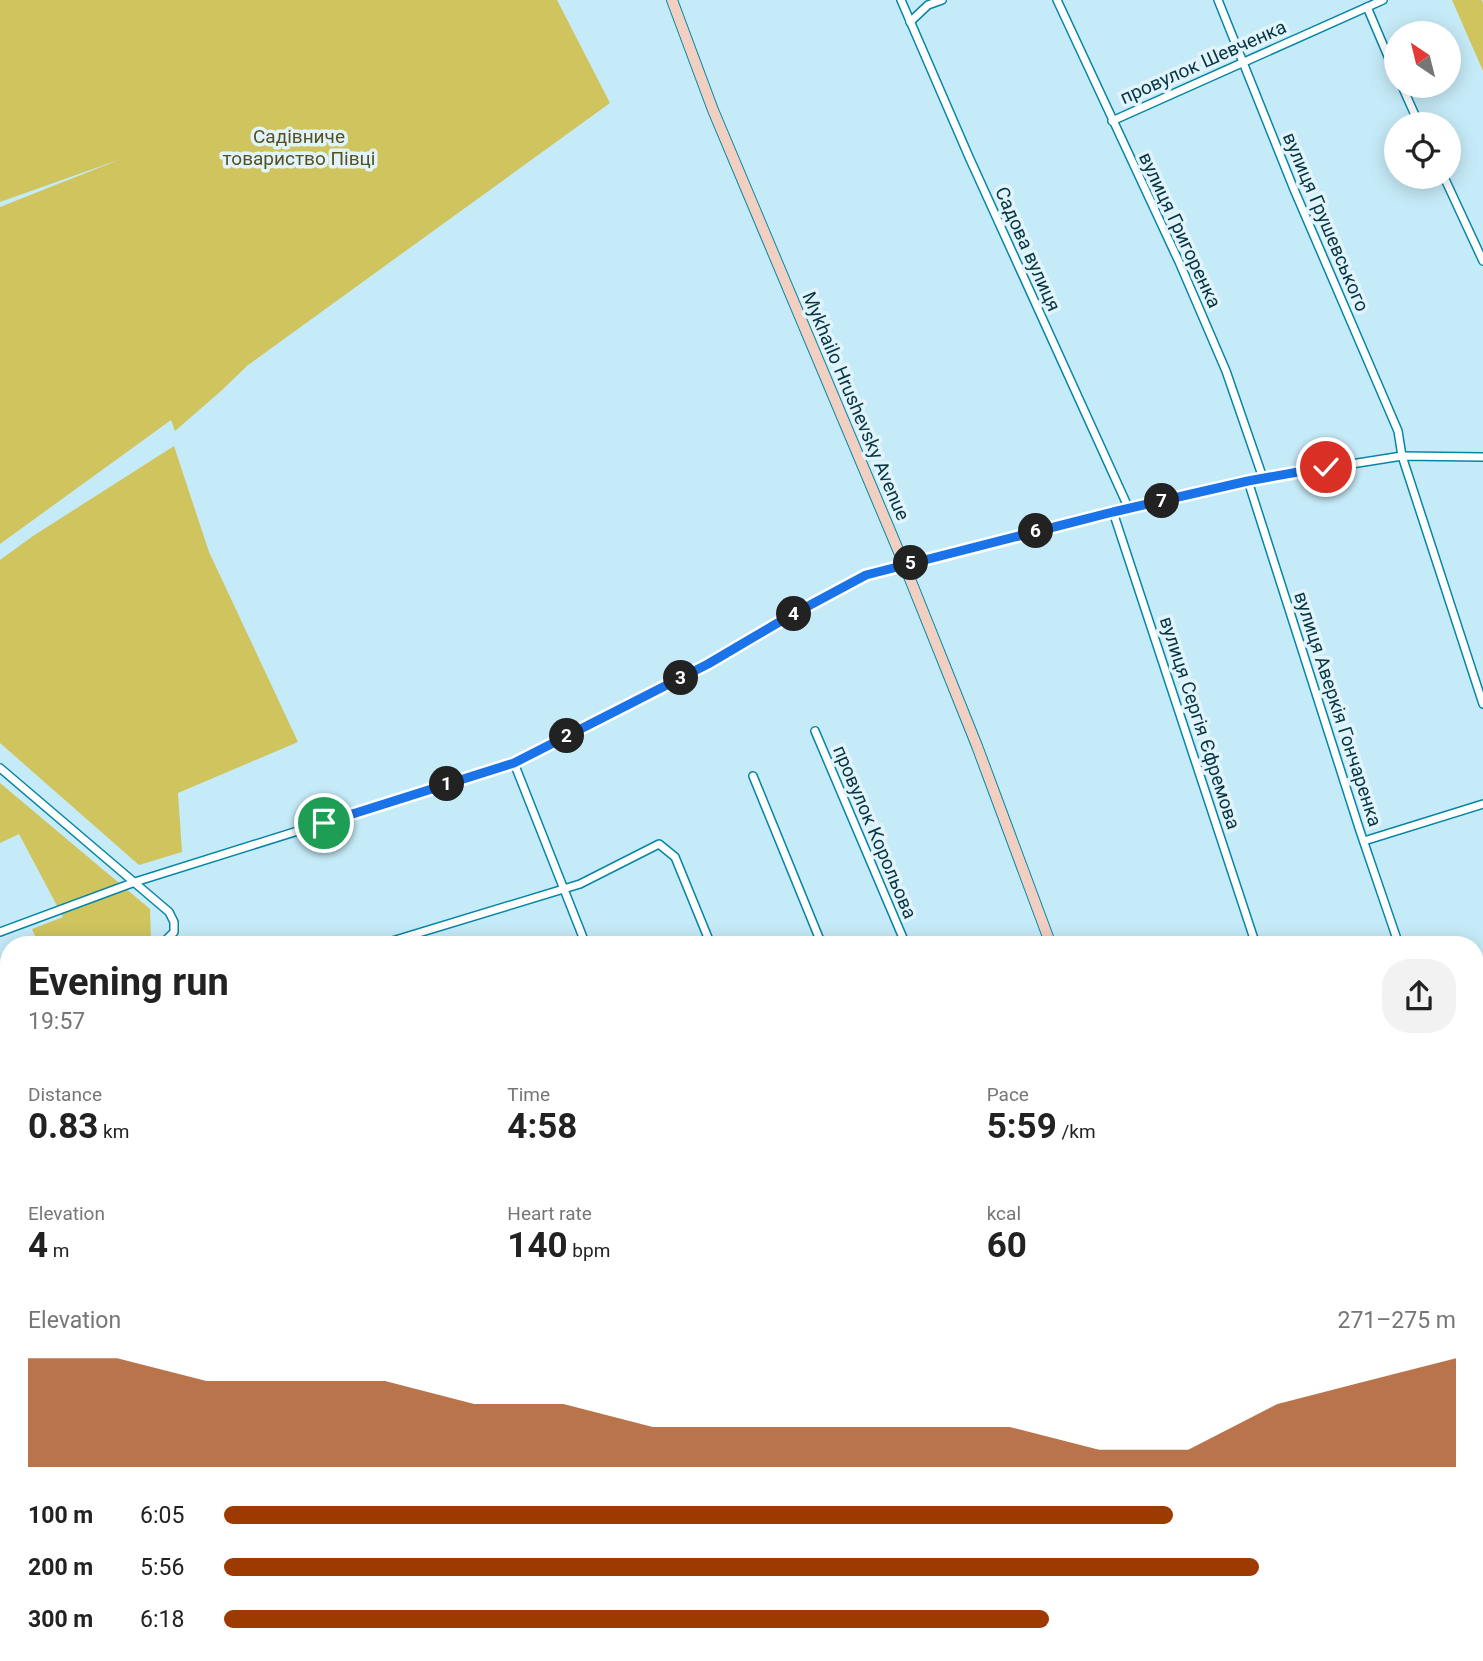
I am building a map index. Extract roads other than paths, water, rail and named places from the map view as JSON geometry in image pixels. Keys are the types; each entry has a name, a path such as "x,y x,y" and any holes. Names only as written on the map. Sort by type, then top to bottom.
{"street":[{"name":"Mykhailo Hrushevsky Avenue","path":"671,0 781,276 904,564 977,746 1048,936"},
{"name":"Садова вулиця","path":"901,0 974,169 1129,509"},
{"path":"910,22 928,5 942,0"},
{"name":"вулиця Григоренка","path":"1057,0 1180,264 1226,371 1263,478"},
{"name":"вулиця Грушевського","path":"1218,0 1293,187 1398,431 1402,456 1483,704"},
{"name":"провулок Шевченка","path":"1112,121 1383,0"},
{"path":"1367,7 1384,47"},
{"path":"1450,189 1483,261"},
{"path":"0,932 135,882 514,763 708,664 866,575 1113,512 1263,478 1402,456 1483,457"},
{"name":"вулиця Аверкія Гончаренка","path":"1248,481 1396,936"},
{"name":"вулиця Сергія Єфремова","path":"1113,512 1253,936"},
{"name":"провулок Корольова","path":"815,731 902,936"},
{"path":"514,763 582,936"},
{"path":"0,768 169,912 174,922 174,932 170,936"},
{"path":"753,776 818,936"},
{"path":"1364,841 1483,804"},
{"path":"409,936 580,884 659,844 675,857 707,936"}],"park label":[{"name":"Садівниче товариство Півці","path":"299,147"}]}
